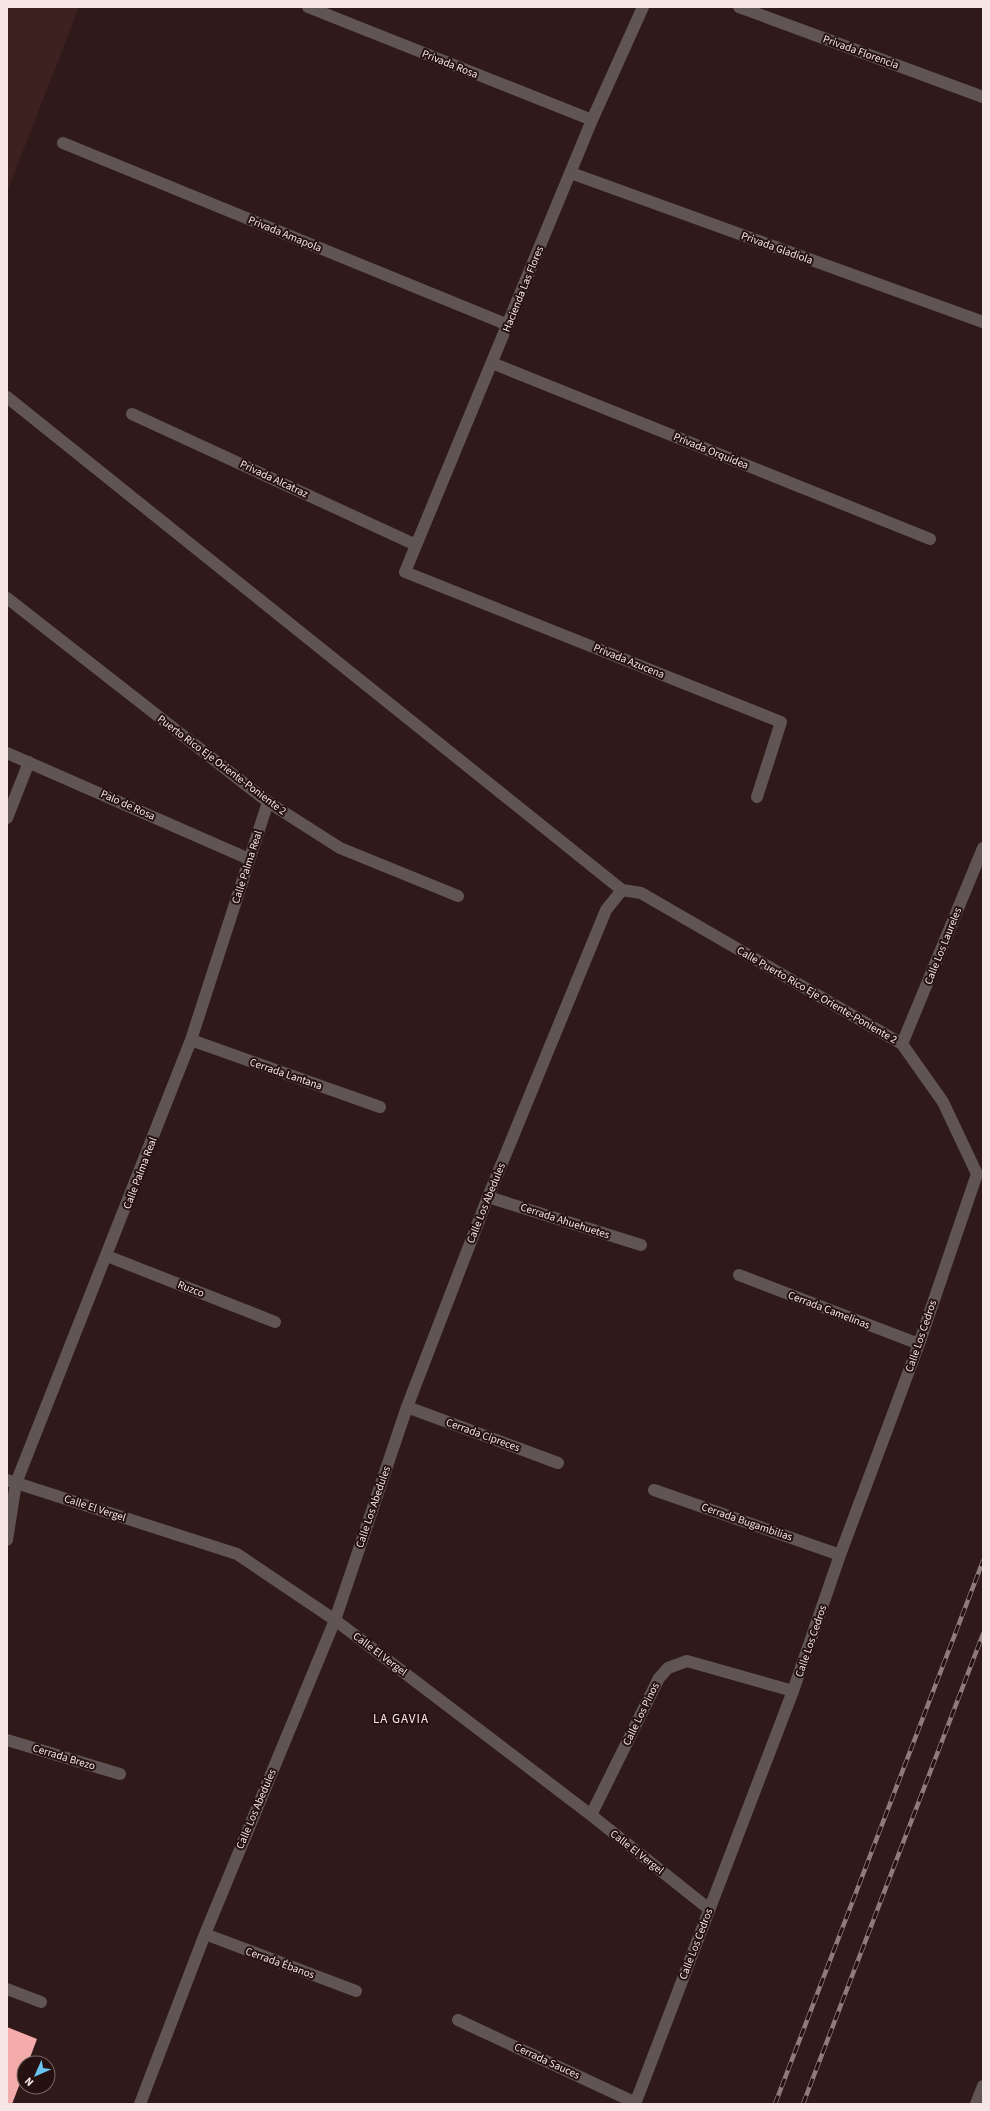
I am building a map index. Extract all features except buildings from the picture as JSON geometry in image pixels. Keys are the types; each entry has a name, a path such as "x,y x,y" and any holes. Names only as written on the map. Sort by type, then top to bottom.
{"street":[{"name":"Privada Rosa","path":"308,7 592,120"},
{"name":"Hacienda Las Flores","path":"405,572 592,120 643,7"},
{"name":"Privada Florencia","path":"739,7 983,97"},
{"name":"Privada Amapola","path":"63,143 508,325"},
{"name":"Privada Gladiola","path":"571,173 983,322"},
{"name":"Privada Orquídea","path":"492,364 930,539"},
{"path":"7,396 622,890"},
{"name":"Privada Alcatraz","path":"132,414 416,545"},
{"name":"Privada Azucena","path":"405,572 781,722 757,797"},
{"name":"Puerto Rico Eje Oriente-Poniente 2","path":"7,598 268,802 340,848 458,896"},
{"name":"Palo de Rosa","path":"7,753 249,858"},
{"path":"7,818 28,762"},
{"name":"Calle Palma Real","path":"7,1540 12,1481 107,1256 191,1040 268,802"},
{"name":"Calle Los Laureles","path":"902,1044 983,848"},
{"name":"Calle Los Abedules","path":"140,2104 205,1934 335,1620 407,1407 488,1197 606,910 622,890"},
{"name":"Calle Puerto Rico Eje Oriente-Poniente 2","path":"622,890 641,893 902,1044 943,1102 976,1174"},
{"name":"Cerrada Lantana","path":"191,1040 380,1107"},
{"name":"Calle Los Cedros","path":"635,2103 793,1692 840,1555 919,1344 976,1174"},
{"name":"Cerrada Ahuehuetes","path":"488,1197 641,1245"},
{"name":"Ruzco","path":"107,1256 275,1322"},
{"name":"Cerrada Camelinas","path":"739,1275 919,1344"},
{"name":"Cerrada Cipreces","path":"407,1407 558,1463"},
{"name":"Calle El Vergel","path":"12,1481 237,1554 335,1620 591,1815 710,1909"},
{"name":"Cerrada Bugambilias","path":"654,1490 840,1555"},
{"name":"Calle Los Pinos","path":"591,1815 658,1678 668,1668 687,1661 793,1692"},
{"name":"Cerrada Brezo","path":"7,1740 120,1774"},
{"name":"Cerrada Ébanos","path":"205,1934 356,1991"},
{"path":"7,1989 40,2002"},
{"name":"Cerrada Sauces","path":"458,2020 635,2103"},
{"path":"976,2104 983,2086"}],"shaded area":[{"path":"7,7 79,7 7,192"}],"railway":[{"path":"775,2104 983,1561"},
{"path":"803,2104 983,1634"}],"district":[{"name":"LA GAVIA","path":"401,1719"}]}
